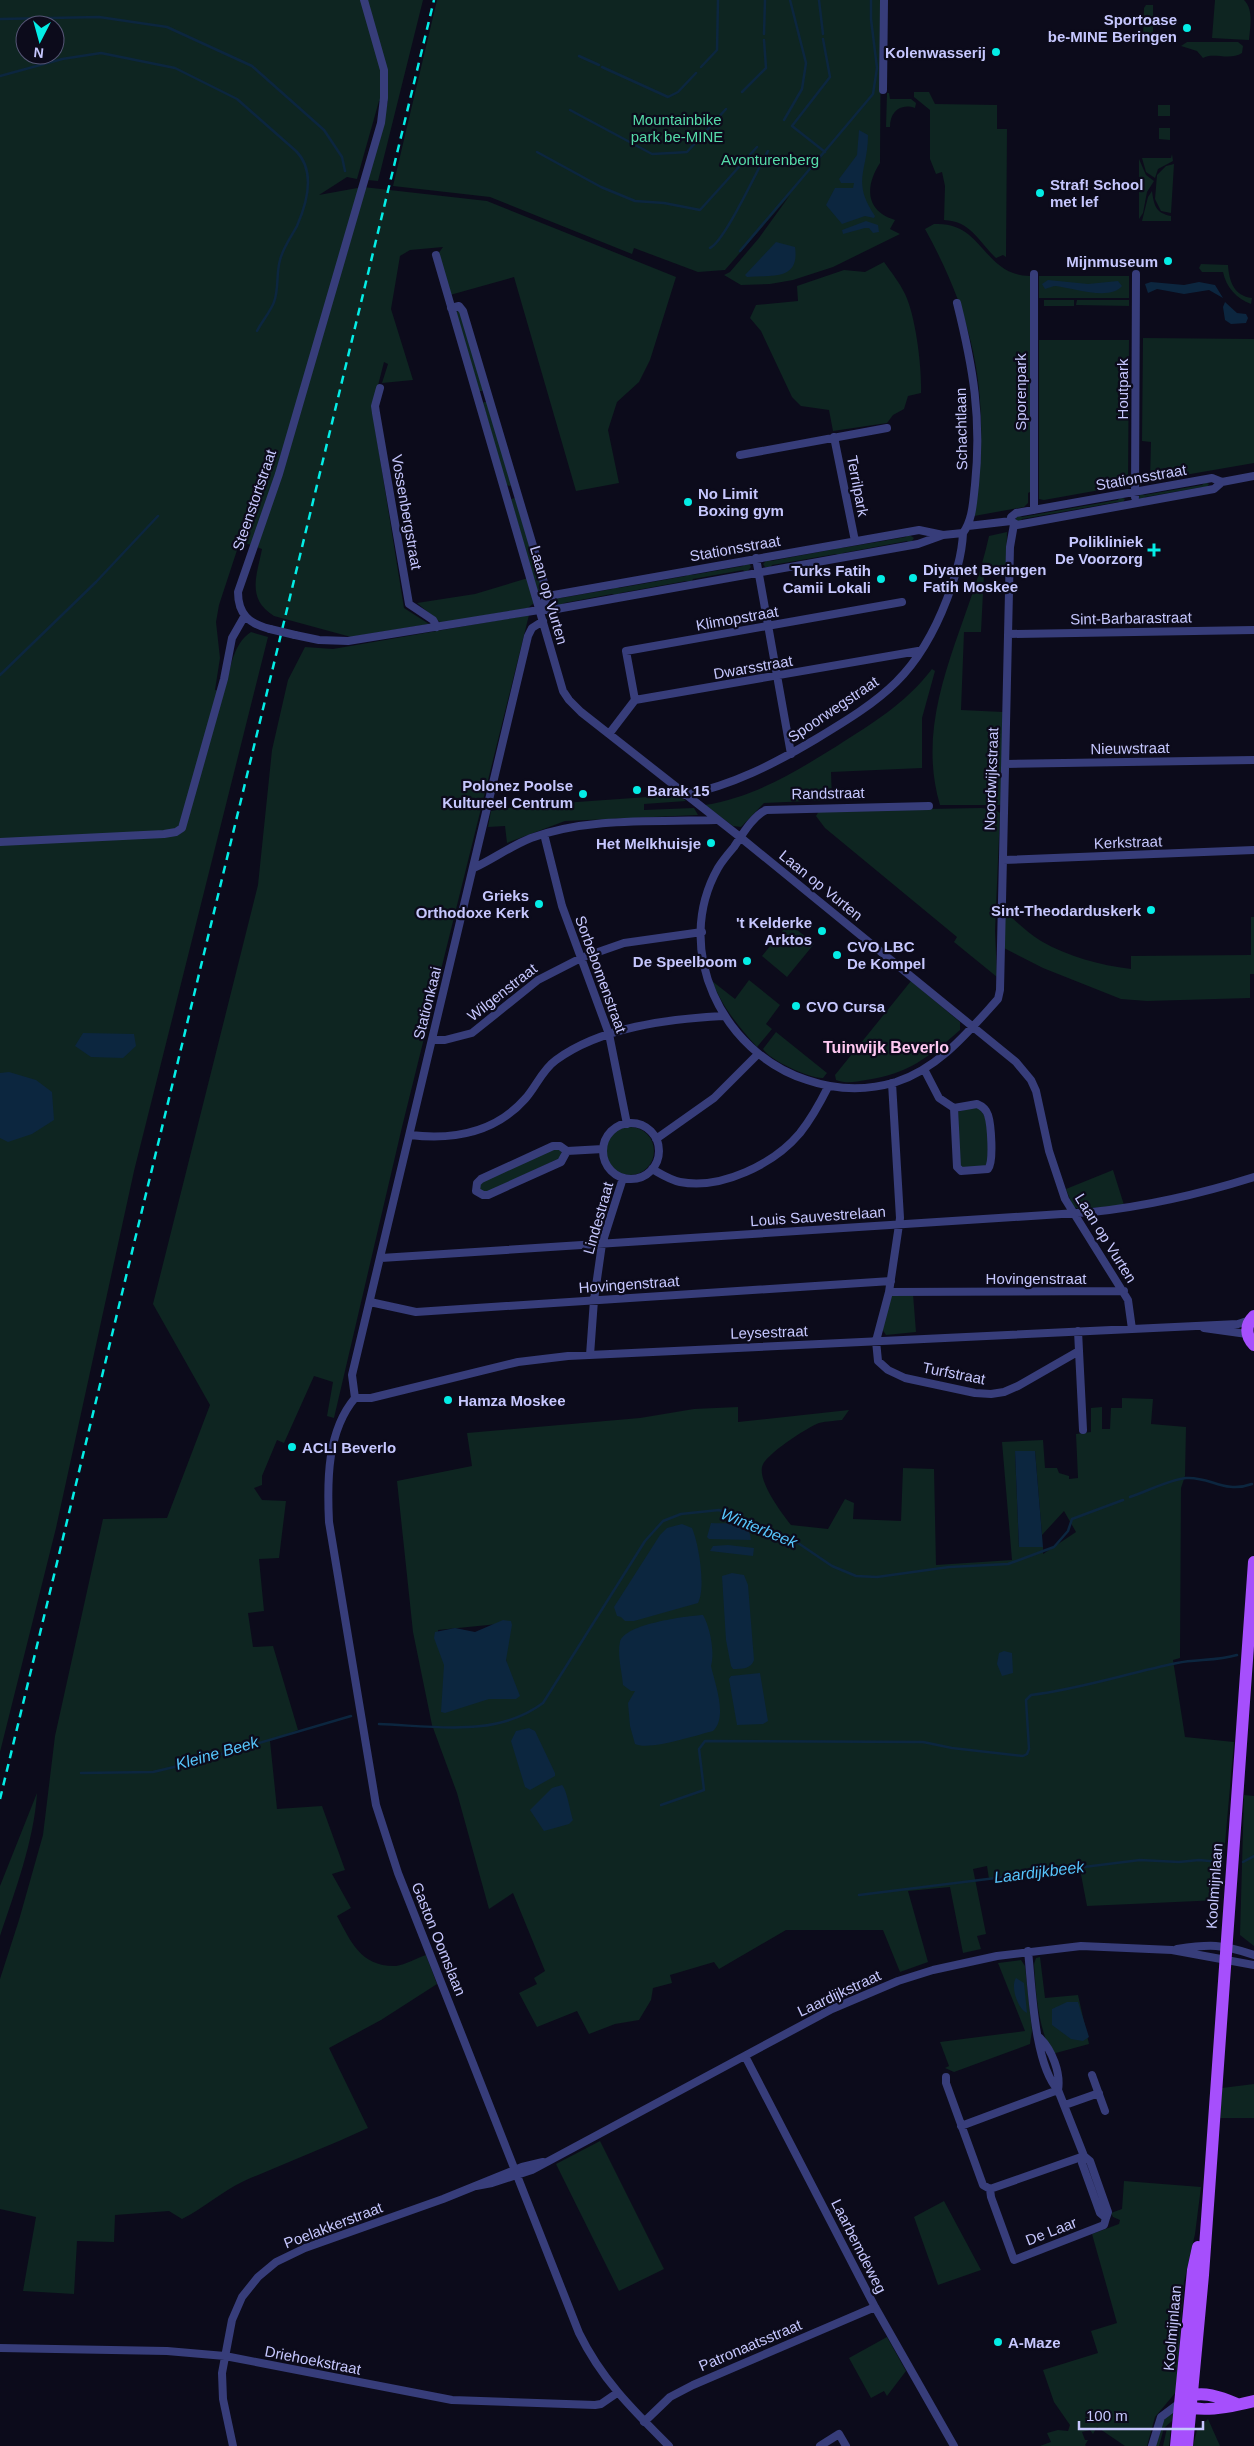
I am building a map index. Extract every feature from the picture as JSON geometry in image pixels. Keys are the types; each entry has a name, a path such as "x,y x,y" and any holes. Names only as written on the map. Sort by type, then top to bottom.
{"main road":[{"path":"1251,1340 1252,1318"},
{"name":"Koolmijnlaan","path":"1176,2446 1186,2406 1193,2394 1254,1562"},
{"name":"Koolmijnlaan","path":"1187,2446 1186,2406 1193,2270 1206,2213"},
{"path":"1193,2394 1226,2399 1237,2404"},
{"path":"1186,2406 1224,2407 1254,2401"}],"street":[{"name":"Steenstortstraat","path":"244,618 238,600 239,586 279,474 381,123 384,98 384,70 364,0"},
{"path":"883,90 884,0"},
{"name":"Laan op Vurten","path":"436,255 539,610 564,691 569,700 974,1026 1016,1062 1032,1080 1040,1103 1053,1163 1065,1198 1124,1291 1130,1305 1132,1329"},
{"name":"Sporenpark","path":"1034,274 1034,510"},
{"name":"Houtpark","path":"1135,504 1136,274"},
{"name":"Schachtlaan","path":"957,303 975,382 978,419 976,472 968,526"},
{"name":"Laan op Vurten","path":"451,308 459,306 464,311 548,596"},
{"name":"Vossenbergstraat","path":"380,388 375,406 409,604 433,620 437,627"},
{"path":"478,398 488,395"},
{"name":"Terrilpark","path":"740,455 887,428"},
{"name":"Terrilpark","path":"834,437 855,541"},
{"name":"Stationsstraat","path":"968,526 1012,522 1135,504 1214,489 1222,482 1254,476"},
{"name":"Stationsstraat","path":"1012,522 1011,517 1016,513 1212,478 1222,482"},
{"path":"506,494 517,491"},
{"name":"Noordwijkstraat","path":"757,1054 794,1076 828,1087 856,1089 892,1083 924,1070 948,1052 998,999 1000,990 1012,522"},
{"path":"963,533 968,526"},
{"name":"Stationsstraat","path":"548,596 919,530 943,535"},
{"name":"Stationsstraat","path":"244,618 254,624 295,635 319,640 342,641 539,610 551,610 918,544 943,535 963,533"},
{"name":"Spoorwegstraat","path":"685,795 711,790 743,779 792,754 856,715 881,697 904,674 926,646 939,619 962,550 963,533"},
{"path":"756,558 792,754"},
{"path":"539,610 548,596"},
{"name":"Klimopstraat","path":"635,700 626,650 902,602"},
{"path":"0,842 164,834 176,832 182,828 224,679 232,638 244,618"},
{"name":"Stationkaai","path":"355,1398 352,1376 528,636 532,628 543,621"},
{"name":"Sint-Barbarastraat","path":"1009,634 1254,630"},
{"name":"Dwarsstraat","path":"635,700 777,677 918,651"},
{"path":"609,734 635,700"},
{"name":"Nieuwstraat","path":"1006,764 1254,760"},
{"name":"Randstraat","path":"757,1054 723,1016 709,986 705,971 702,932 706,903 718,868 740,837 762,812 771,808 929,806"},
{"path":"474,868 522,842 544,834 584,825 716,820"},
{"name":"Sorbebomenstraat","path":"544,834 557,890 609,1034 627,1124"},
{"name":"Kerkstraat","path":"1003,860 1254,850"},
{"name":"Wilgenstraat","path":"432,1040 445,1040 472,1033 538,980 581,958 624,943 702,932"},
{"path":"410,1135 448,1138 482,1129 513,1111 556,1060 609,1034 658,1022 723,1016"},
{"path":"656,1139 714,1098 757,1054"},
{"path":"924,1070 939,1098 954,1108 977,1104 985,1110 989,1122 991,1163 988,1169 964,1171 957,1167 954,1108"},
{"path":"876,1341 891,1281 900,1207 892,1083"},
{"path":"652,1169 681,1182 704,1183 749,1170 778,1152 799,1134 828,1087"},
{"path":"627,1124 641,1126 656,1139 658,1158 652,1169 636,1179 623,1178 608,1167 603,1149 610,1132 627,1124"},
{"path":"567,1151 560,1162 488,1195 479,1194 476,1191 476,1183 481,1179 553,1146 560,1146 567,1151 603,1149"},
{"name":"Louis Sauvestrelaan","path":"381,1258 1073,1213 1163,1202 1199,1194 1254,1177"},
{"name":"Lindestraat","path":"590,1355 594,1300 602,1244 623,1178"},
{"name":"Hovingenstraat","path":"370,1302 416,1312 891,1281"},
{"name":"Hovingenstraat","path":"888,1292 1124,1291"},
{"name":"Leysestraat","path":"355,1398 371,1398 518,1362 590,1355 1238,1324 1252,1318"},
{"name":"Leysestraat","path":"1190,1326 1251,1340"},
{"path":"1078,1331 1083,1430"},
{"name":"Turfstraat","path":"876,1341 878,1361 888,1370 905,1378 975,1394 1004,1392 1079,1351"},
{"name":"Gaston Oomslaan","path":"355,1398 340,1422 327,1484 329,1522 376,1804 398,1873 579,2333 590,2356 617,2393 669,2446"},
{"name":"Laardijkstraat","path":"1172,1950 1211,1944 1226,1946 1254,1956"},
{"name":"Laardijkstraat","path":"516,2172 546,2161 832,2009 898,1981 965,1962 1028,1951 1082,1946 1172,1950 1254,1965"},
{"name":"De Laar","path":"946,2077 946,2083 982,2186 990,2190 1014,2260 1104,2225 1108,2212 1090,2161 1084,2156 1065,2105 1058,2090 1052,2083 1039,2048 1040,2038 1028,1951"},
{"name":"Laarbemdeweg","path":"746,2056 876,2307 954,2446"},
{"path":"1092,2075 1105,2110"},
{"path":"961,2126 1058,2090"},
{"path":"1065,2105 1099,2093"},
{"path":"990,2190 1084,2156"},
{"name":"Poelakkerstraat","path":"233,2446 223,2399 222,2373 232,2320 242,2297 258,2276 276,2262 305,2248 516,2172"},
{"name":"Patronaatsstraat","path":"644,2422 670,2398 693,2385 876,2307"},
{"name":"Driehoekstraat","path":"0,2348 152,2350 225,2356 452,2400 595,2405 601,2404 617,2393"},
{"path":"1152,2446 1161,2417 1186,2406"},
{"path":"820,2446 839,2434 846,2446"}],"green space":[{"path":"0,0 423,0 378,181 368,180 388,101 379,101 357,179 347,177 319,195 363,187 487,201 676,277 650,360 639,382 617,402 608,430 619,483 576,491 514,277 450,295 438,254 443,247 410,250 400,256 391,309 413,380 382,383 388,364 384,362 372,409 404,608 429,624 351,637 274,616 265,609 257,594 256,577 262,549 240,541 219,605 216,622 220,658 215,690 224,692 236,651 245,637 251,632 268,637 134,1171 56,1528 0,1752"},
{"name":"Mountainbike park be-MINE","path":"437,0 881,0 880,163 870,189 873,204 878,211 895,220 890,229 900,234 833,267 793,280 770,284 741,285 724,275 730,272 759,238 790,195 725,270 698,272 634,248 632,254 490,197 393,186"},
{"path":"1215,0 1244,0 1250,14 1249,40 1212,38"},
{"path":"1146,5 1153,5 1153,35 1143,35 1144,8"},
{"path":"1187,42 1238,42 1243,46 1242,53 1237,55 1227,57 1207,56 1203,58 1197,51 1181,46"},
{"path":"914,92 929,92 935,104 997,105 997,129 1007,129 1006,257 1003,255 996,258 968,228 953,221 944,220 945,186 942,172 936,174 930,159 930,110 914,97"},
{"path":"887,93 889,93 890,99 911,99 916,103 915,108 905,107 897,110 892,117 890,127 886,127"},
{"path":"1158,105 1170,105 1170,116 1158,116"},
{"path":"1159,128 1170,128 1170,140 1159,139"},
{"path":"1172,154 1173,161 1158,169 1155,178 1146,172 1142,158 1171,158"},
{"path":"1139,159 1146,175 1154,181 1147,192 1143,213 1139,219"},
{"path":"1174,164 1171,213 1161,211 1155,199 1157,175 1166,166"},
{"path":"1152,191 1157,208 1162,213 1171,216 1171,221 1142,221 1148,197"},
{"path":"934,224 951,225 963,231 974,239 1002,267 1014,273 1030,276 1030,492 1028,493 1028,503 1024,507 974,516 981,438 980,402 976,367 969,333 958,299 925,229"},
{"path":"884,262 903,290 909,304 919,357 921,393 908,396 904,409 893,415 887,423 833,431 829,410 801,406 792,397 761,331 750,318 756,305 798,301 797,286 844,270 865,272"},
{"path":"1201,264 1228,265 1231,282 1237,291 1246,297 1252,298 1251,304 1233,292 1223,272 1202,272 1199,268"},
{"path":"1039,276 1129,276 1129,298 1039,298"},
{"path":"1044,300 1074,300 1074,306 1044,306"},
{"path":"1077,300 1129,300 1129,306 1076,305"},
{"path":"460,311 484,389 482,391 479,391 456,312"},
{"path":"1143,338 1254,339 1254,463 1150,481 1151,442 1142,441"},
{"path":"1039,340 1129,340 1128,485 1044,500 1039,499"},
{"path":"484,402 488,402 510,486 506,485"},
{"path":"1205,482 1209,484 1206,489 1203,487 1145,497 1143,500 1138,498 1141,493 1144,495 1202,485"},
{"path":"1120,497 1125,499 1122,504 1118,502 1022,519 1020,522 1015,520 1018,515 1022,517 1118,500"},
{"path":"515,498 542,586 540,591 537,590 511,499"},
{"path":"1007,532 1006,574 984,573 981,632 964,632 961,710 1003,712 1001,805 940,805 933,770 933,736 938,702 989,536"},
{"path":"908,534 914,538 910,544 907,541 843,553 840,556 836,554 772,565 770,568 765,567 763,564 768,559 771,561 835,549 839,546 842,548 906,537"},
{"path":"745,563 749,563 751,567 746,573 743,570 693,579 691,583 686,581 620,593 617,596 612,594 564,603 560,606 554,603 555,598 559,596 561,598 612,589 616,586 619,588 686,576 688,573 692,575 743,566"},
{"path":"528,578 534,603 528,608 441,623 417,603 475,594"},
{"path":"529,615 402,1127 334,1418 327,1416 333,1382 314,1376 284,1443 277,1440 262,1476 262,1485 254,1488 262,1500 286,1501 279,1558 259,1559 264,1611 248,1613 253,1647 273,1646 298,1730 270,1741 277,1809 322,1806 345,1870 332,1874 351,1908 337,1916 347,1935 359,1951 374,1962 396,1966 426,1955 437,1984 381,2020 329,2048 368,2128 244,2181 182,2219 169,2211 115,2215 114,2242 77,2241 74,2294 23,2291 36,2217 0,2209 0,1979 43,1835 55,1736 103,1519 167,1518 210,1405 153,1304 258,885 272,750 288,680 305,647 333,649"},
{"path":"932,669 935,671 922,718 922,768 831,772 832,800 764,803 741,827 733,826 705,805 758,790 806,765 888,712 911,693"},
{"path":"679,796 686,801 644,804 644,810 694,808 698,815 565,821 507,843 505,826 488,827 491,811 520,806"},
{"path":"981,808 995,810 1000,813 995,931 997,977 954,942 957,937 825,828 816,816 819,811"},
{"path":"1004,911 1036,938 1062,952 1096,963 1131,969 1131,956 1251,955 1251,917 1254,917 1254,974 1250,974 1250,998 1147,1001 1121,999 1043,968 1004,948"},
{"path":"789,923 814,944 787,977 762,956"},
{"path":"749,980 780,1005 766,1024 772,1029 757,1047 721,1000 712,981 735,999"},
{"path":"911,981 960,1022 960,1030 928,1056 906,1069 881,1077 858,1081 836,1080 835,1075"},
{"path":"776,1032 827,1073 823,1078 791,1068 767,1053 763,1049"},
{"path":"974,1106 984,1115 988,1128 988,1163 983,1167 961,1167 959,1164 958,1112"},
{"path":"625,1127 635,1127 647,1134 654,1146 654,1156 647,1168 635,1175 625,1175 617,1171 610,1164 606,1156 606,1146 610,1138 617,1131"},
{"path":"556,1148 561,1151 562,1157 485,1193 479,1190 480,1183"},
{"path":"1113,1170 1124,1205 1080,1209 1073,1207 1066,1189"},
{"path":"913,1294 916,1332 886,1335 882,1329 891,1295"},
{"path":"1122,1398 1153,1399 1151,1424 1186,1427 1185,1476 1181,1488 1180,1658 1173,1660 1185,1737 1234,1742 1220,1900 1087,1906 1079,1864 989,1879 987,1866 973,1869 986,1934 977,1936 981,1949 963,1953 950,1887 908,1891 928,1962 900,1972 883,1930 786,1930 719,1969 714,1962 670,1975 672,1983 653,1988 651,2000 639,2020 615,2024 589,2034 577,2011 537,2027 519,1993 537,1984 534,1978 545,1971 513,1893 489,1909 457,1793 432,1725 413,1632 397,1481 472,1466 467,1433 640,1418 694,1409 738,1407 738,1422 849,1410 842,1420 819,1423 787,1442 770,1456 762,1467 762,1474 767,1489 791,1525 828,1529 845,1499 854,1503 853,1519 901,1521 903,1468 934,1469 936,1565 1012,1560 1002,1442 1043,1440 1045,1468 1057,1468 1059,1473 1069,1476 1069,1479 1078,1478 1076,1434 1091,1432 1091,1408 1102,1407 1102,1429 1110,1429 1111,1408 1122,1408","holes":["1015,1451 1035,1451 1042,1535 1064,1511 1076,1532 1043,1554 1043,1547 1019,1547","498,1624 507,1664 439,1648 438,1630"]},
{"path":"37,1793 28,1847 18,1884 0,1936 0,1886"},
{"path":"1244,1795 1254,1796 1254,1946 1240,1935"},
{"path":"1040,1957 1045,1998 1078,1995 1089,2044 1052,2054 1041,2021 1037,1999 1034,1964 1036,1958"},
{"path":"1021,1960 1025,1966 1032,2031 1030,2044 954,2072 945,2068 949,2066 940,2042 1025,2031 998,1963"},
{"path":"1254,2084 1254,2118 1220,2118 1222,2088"},
{"path":"600,2141 664,2269 619,2291 556,2164"},
{"path":"1124,2181 1201,2187 1195,2234 1184,2282 1176,2392 1155,2417 1147,2446 1125,2446 1097,2427 1093,2434 1090,2430 1082,2432 1085,2440 1088,2440 1086,2446 1040,2446 1051,2442 1047,2433 1058,2430 1068,2431 1070,2425 1054,2402 1043,2370 1098,2353 1091,2331 1117,2323 1092,2234 1119,2224 1120,2220 1113,2217 1111,2213 1122,2209"},
{"path":"944,2201 981,2270 938,2285 914,2217"},
{"path":"887,2337 906,2371 887,2396 884,2391 871,2398 849,2358"},
{"path":"1174,2411 1172,2421 1164,2428 1159,2446 1155,2446 1162,2421"},
{"path":"1208,2419 1220,2446 1193,2446 1197,2430"},
{"path":"1171,2427 1169,2446 1163,2446 1167,2428"}],"water":[{"path":"859,130 868,135 862,184 868,204 875,216 874,218 865,216 842,224 826,205 835,188 853,188 854,183 841,183 839,179 857,155"},
{"path":"866,221 878,225 879,232 873,233 869,228 865,228 843,234 842,230"},
{"path":"776,242 795,247 793,266 789,271 774,276 747,277 745,275"},
{"path":"1048,280 1088,284 1118,281 1122,286 1109,293 1081,291 1056,286 1045,289 1042,284"},
{"path":"1151,282 1184,285 1199,282 1215,285 1223,298 1209,290 1184,294 1157,289 1148,293 1145,284"},
{"path":"1225,302 1237,313 1246,314 1248,318 1246,323 1231,324 1225,320 1223,307"},
{"path":"83,1033 134,1034 136,1046 123,1058 91,1057 75,1046"},
{"path":"9,1072 36,1080 52,1092 54,1120 32,1134 8,1142 0,1138 0,1073"},
{"path":"1015,1451 1035,1451 1043,1547 1019,1547"},
{"path":"711,1523 737,1524 742,1526 747,1529 751,1540 709,1539 707,1537"},
{"path":"682,1524 692,1528 697,1544 701,1566 701,1587 698,1603 634,1621 625,1621 617,1616 614,1607 660,1535 667,1528"},
{"path":"728,1545 754,1548 753,1556 710,1551 713,1546"},
{"path":"732,1573 744,1575 748,1585 754,1660 748,1667 740,1669 733,1669 731,1666 726,1640 722,1576"},
{"path":"703,1615 711,1640 711,1666 719,1700 720,1717 717,1725 713,1731 673,1742 642,1746 635,1744 630,1726 628,1703 635,1691 631,1691 623,1685 619,1658 620,1642 632,1630 644,1626 670,1619"},
{"path":"503,1620 511,1621 512,1625 506,1660 520,1696 516,1699 489,1699 445,1713 441,1712 444,1665 434,1638 435,1632 455,1628 475,1632"},
{"path":"1004,1651 1012,1653 1013,1673 1002,1676 997,1664 999,1653"},
{"path":"760,1673 768,1721 763,1724 737,1725 729,1679 731,1676"},
{"path":"529,1728 535,1731 555,1773 555,1776 530,1790 525,1787 511,1741 516,1731"},
{"path":"562,1785 573,1820 569,1824 544,1831 530,1810 552,1788"},
{"path":"1016,1978 1024,1983 1027,2013 1018,2003 1014,1992"},
{"path":"1067,2002 1078,2002 1089,2037 1083,2041 1071,2039 1052,2025 1052,2009"}],"waterway":[{"path":"701,67 717,50 718,0"},
{"path":"764,34 765,0"},
{"path":"784,120 802,89 806,63 790,0"},
{"path":"819,0 823,34"},
{"path":"814,164 873,94 877,68 871,19 871,0"},
{"path":"0,19 99,17 167,27 252,66 324,130 342,157 345,171"},
{"path":"823,39 830,77 792,126 825,152"},
{"path":"742,92 766,68 764,40"},
{"path":"0,76 62,59 101,53 175,68 237,99 296,151 302,159 308,177 304,207 297,226 281,256 274,302 257,331"},
{"path":"579,56 599,65"},
{"path":"602,67 668,97 678,92 696,73"},
{"path":"672,153 687,152 726,109"},
{"path":"570,110 652,154 671,153"},
{"path":"537,152 601,187 635,201 664,203 700,210 757,147"},
{"path":"710,248 724,233 768,151"},
{"path":"740,251 814,164"},
{"path":"0,675 96,582 158,516"},
{"name":"Winterbeek","path":"1130,1497 1165,1483 1186,1478 1195,1478 1233,1487 1252,1484"},
{"name":"Winterbeek","path":"379,1724 443,1727 485,1726 525,1714 543,1703 645,1541 663,1521 681,1514 719,1510 798,1543 832,1566 856,1576 877,1577 949,1567 1008,1564 1054,1547 1068,1531 1072,1519 1123,1500"},
{"path":"661,1805 704,1790 699,1749 705,1741 923,1742 952,1748 1023,1756 1027,1754 1029,1749 1026,1700 1031,1695 1068,1689 1177,1663 1237,1655"},
{"name":"Kleine Beek","path":"81,1773 153,1772 191,1763 351,1716"},
{"name":"Laardijkbeek","path":"1243,1862 1254,1856"},
{"name":"Laardijkbeek","path":"859,1895 1140,1860 1220,1862"}],"railway":[{"path":"0,1799 434,0"}],"place":[{"name":"Sportoase be-MINE Beringen","path":"1187,28"},
{"name":"Kolenwasserij","path":"996,52"},
{"name":"Straf! School met lef","path":"1040,193"},
{"name":"Mijnmuseum","path":"1168,261"},
{"name":"No Limit Boxing gym","path":"688,502"},
{"name":"Polikliniek De Voorzorg","path":"1154,550"},
{"name":"Diyanet Beringen Fatih Moskee","path":"913,578"},
{"name":"Turks Fatih Camii Lokali","path":"881,579"},
{"name":"Barak 15","path":"637,790"},
{"name":"Polonez Poolse Kultureel Centrum","path":"583,794"},
{"name":"Het Melkhuisje","path":"711,843"},
{"name":"Grieks Orthodoxe Kerk","path":"539,904"},
{"name":"Sint-Theodarduskerk","path":"1151,910"},
{"name":"'t Kelderke Arktos","path":"822,931"},
{"name":"CVO LBC De Kompel","path":"837,955"},
{"name":"De Speelboom","path":"747,961"},
{"name":"CVO Cursa","path":"796,1006"},
{"name":"Hamza Moskee","path":"448,1400"},
{"name":"ACLI Beverlo","path":"292,1447"},
{"name":"A-Maze","path":"998,2342"}],"district":[{"name":"Tuinwijk Beverlo","path":"886,1047"}],"park label":[{"name":"Avonturenberg","path":"770,159"}]}
